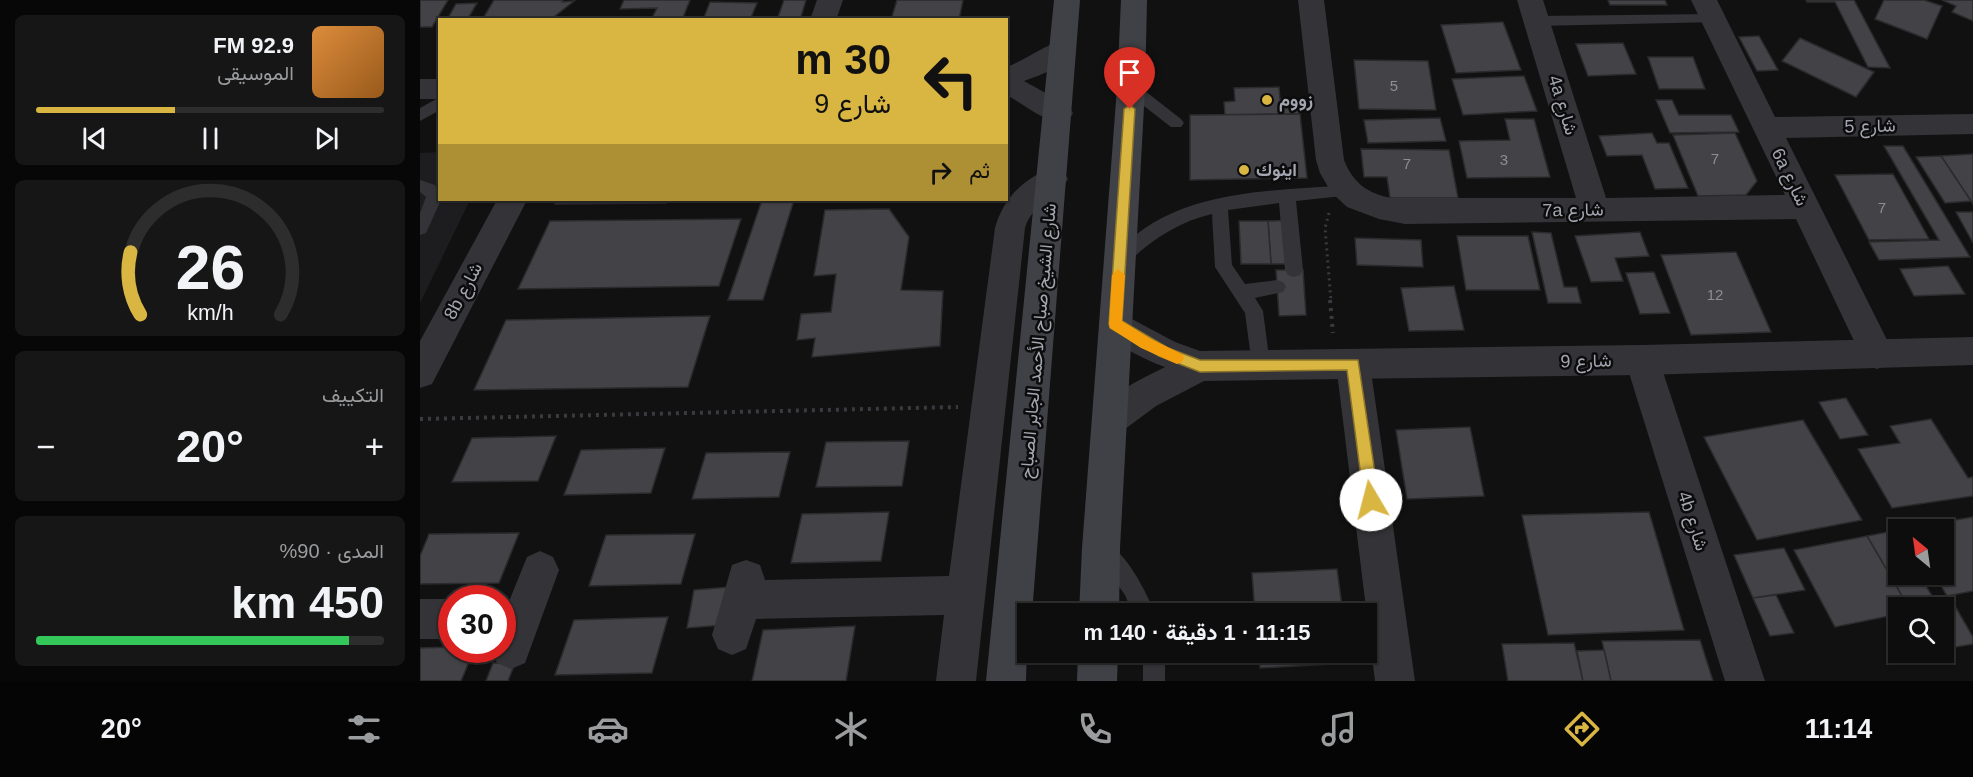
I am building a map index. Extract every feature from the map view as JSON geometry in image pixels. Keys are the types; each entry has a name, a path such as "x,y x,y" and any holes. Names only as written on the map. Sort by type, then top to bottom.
{"main road":[{"name":"شارع الشيخ صباح الأحمد الجابر الصباح","path":"1006,681 1059,113 1067,0"},
{"path":"1099,603 1131,88 1134,0"},
{"path":"1097,681 1098,663"}],"street":[{"path":"824,18 830,0"},
{"path":"836,18 840,0"},
{"path":"1311,0 1330,160 1335,176 1346,191"},
{"name":"4a شارع","path":"1534,10 1595,210"},
{"name":"6a شارع","path":"1709,10 1877,354"},
{"path":"1008,76 1032,68 1062,50"},
{"path":"1008,85 1029,94 1059,113"},
{"path":"420,89 438,89"},
{"name":"شارع 5","path":"1766,128 1973,124"},
{"path":"956,681 1012,218 1024,200 1053,179"},
{"name":"7a شارع","path":"1346,191 1362,202 1383,210 1405,212 1805,207"},
{"name":"8b شارع","path":"420,373 509,203"},
{"name":"شارع 9","path":"1115,324 1163,352 1200,366 1642,360 1973,351"},
{"name":"4b شارع","path":"1642,360 1744,681"},
{"path":"1344,364 1395,681"},
{"name":"شارع 9","path":"1109,421 1144,395 1200,366"},
{"path":"516,620 540,570"},
{"path":"739,604 966,595"},
{"path":"420,619 438,619"}],"lane":[{"path":"1534,10 1709,10"},
{"path":"1131,88 1176,123"},
{"path":"420,115 438,103"},
{"path":"420,186 429,189 434,197 420,228"},
{"path":"1119,260 1140,240 1181,215 1220,204 1346,191"},
{"path":"1287,196 1294,270"},
{"path":"1220,204 1224,267 1254,311 1262,365"},
{"path":"1242,292 1277,287"},
{"path":"1101,548 1132,588 1140,603"},
{"path":"1154,663 1154,681"}],"path":[{"path":"1344,364 1325,228 1327,217 1346,191"},
{"path":"420,419 988,406"}],"shaded area":[{"path":"438,152 438,201 470,201 420,303 420,153"}],"building":[{"path":"420,0 448,0 432,27 420,27"},
{"path":"494,0 574,1 553,18 483,18"},
{"path":"624,0 690,0 683,18 652,18 657,8 620,9"},
{"path":"784,0 806,0 801,18 778,18"},
{"path":"897,0 963,0 959,18 892,18"},
{"path":"1608,0 1665,0 1667,5 1610,5"},
{"path":"1806,0 1854,0 1890,68 1868,67 1835,2 1807,2"},
{"path":"1884,0 1924,0 1942,6 1927,39 1875,19"},
{"path":"1942,0 1973,0 1973,21 1952,12 1956,6"},
{"path":"710,2 757,3 751,18 704,18"},
{"path":"477,3 468,18 448,18 456,4"},
{"path":"1503,22 1521,70 1456,73 1441,25"},
{"path":"1759,36 1778,70 1757,71 1739,37"},
{"path":"1800,38 1874,72 1856,97 1782,61"},
{"path":"1623,43 1636,74 1588,76 1576,44"},
{"path":"1648,57 1693,57 1705,89 1659,89"},
{"path":"1354,60 1428,61 1436,110 1359,109"},
{"path":"1524,76 1537,111 1463,115 1452,79"},
{"name":"زووم","path":"1279,87 1280,99 1299,99 1300,114 1225,115 1224,102 1235,101 1234,88"},
{"path":"1656,100 1672,100 1679,115 1731,115 1739,132 1670,133"},
{"path":"1300,114 1307,178 1190,180 1190,115"},
{"path":"1440,118 1446,141 1368,143 1364,120"},
{"path":"1505,119 1534,119 1550,177 1467,178 1459,141 1510,140"},
{"path":"1652,133 1657,143 1669,143 1688,188 1655,189 1642,155 1607,156 1599,136"},
{"path":"1735,133 1757,181 1746,195 1698,196 1673,135"},
{"path":"1884,146 1903,146 1970,257 1879,260 1869,242 1939,240"},
{"path":"1361,149 1449,150 1458,198 1390,198 1387,177 1364,177"},
{"path":"1973,154 1973,204 1941,156"},
{"path":"1941,156 1971,201 1945,203 1916,157"},
{"path":"1893,174 1929,239 1869,240 1835,175"},
{"path":"556,201 667,201 666,203 555,204"},
{"path":"762,201 794,201 763,300 728,300"},
{"path":"889,209 909,237 901,290 943,291 940,346 812,357 815,338 797,340 801,314 831,312 836,274 814,276 825,210"},
{"path":"1956,212 1973,212 1973,243"},
{"path":"741,219 719,286 518,289 550,221"},
{"path":"1297,220 1301,264 1271,264 1268,221"},
{"path":"1239,221 1268,221 1271,264 1241,264"},
{"path":"1532,232 1551,233 1564,287 1577,287 1581,303 1548,303"},
{"path":"1640,232 1649,256 1615,258 1623,281 1591,282 1575,236"},
{"path":"1457,236 1528,236 1540,290 1466,290"},
{"path":"1355,238 1421,240 1423,267 1357,265"},
{"path":"1736,252 1771,332 1691,335 1661,255"},
{"path":"1948,266 1965,294 1914,296 1900,269"},
{"path":"1276,270 1303,270 1306,315 1279,316"},
{"path":"1654,272 1670,313 1640,314 1626,273"},
{"path":"1454,286 1464,330 1409,331 1401,288"},
{"path":"710,316 688,387 474,390 506,320"},
{"path":"1846,398 1868,435 1840,439 1819,402"},
{"path":"1931,419 1968,478 1973,477 1973,496 1892,508 1858,449 1900,443 1890,426"},
{"path":"1803,420 1862,520 1757,540 1704,437"},
{"path":"1470,427 1484,496 1407,499 1396,430"},
{"path":"556,436 538,481 452,482 472,438"},
{"path":"909,441 902,486 816,487 826,442"},
{"path":"665,448 651,493 564,495 581,450"},
{"path":"790,452 779,497 692,499 706,453"},
{"path":"889,512 881,561 791,563 802,514"},
{"path":"1649,512 1684,630 1548,635 1522,515"},
{"path":"1973,517 1973,591 1947,596 1940,585 1954,585 1954,520"},
{"path":"1888,532 1888,572 1867,536"},
{"path":"519,533 499,583 420,584 420,556 429,534"},
{"path":"695,534 681,584 589,586 606,535"},
{"path":"1867,536 1888,572 1888,585 1896,585 1903,597 1888,597 1888,616 1835,627 1794,550"},
{"path":"1784,548 1805,590 1753,598 1734,555"},
{"path":"1337,569 1342,603 1254,603 1252,573"},
{"path":"1896,585 1926,585 1933,597 1903,597"},
{"path":"730,587 723,625 687,628 694,590"},
{"path":"1776,595 1794,633 1770,636 1753,598"},
{"path":"1954,606 1973,637 1973,644 1956,647 1954,644"},
{"path":"668,617 652,673 555,675 574,620"},
{"path":"855,626 846,681 752,681 763,630"},
{"path":"1700,640 1713,681 1611,681 1602,641"},
{"path":"1574,643 1583,681 1508,681 1502,644"},
{"path":"438,647 438,663 469,663 461,681 420,681 420,648"},
{"path":"1604,650 1611,681 1583,681 1577,651"},
{"path":"493,663 515,663 508,681 486,681"},
{"path":"1260,663 1349,663 1260,668"}],"slow traffic":[{"path":"1118,275 1115,324 1146,344 1177,358"}],"place":[{"name":"زووم","path":"1267,100"},
{"name":"اينوك","path":"1244,170"}],"route":[{"path":"1130,109 1115,324 1146,344 1200,366 1353,364 1371,500"}]}
